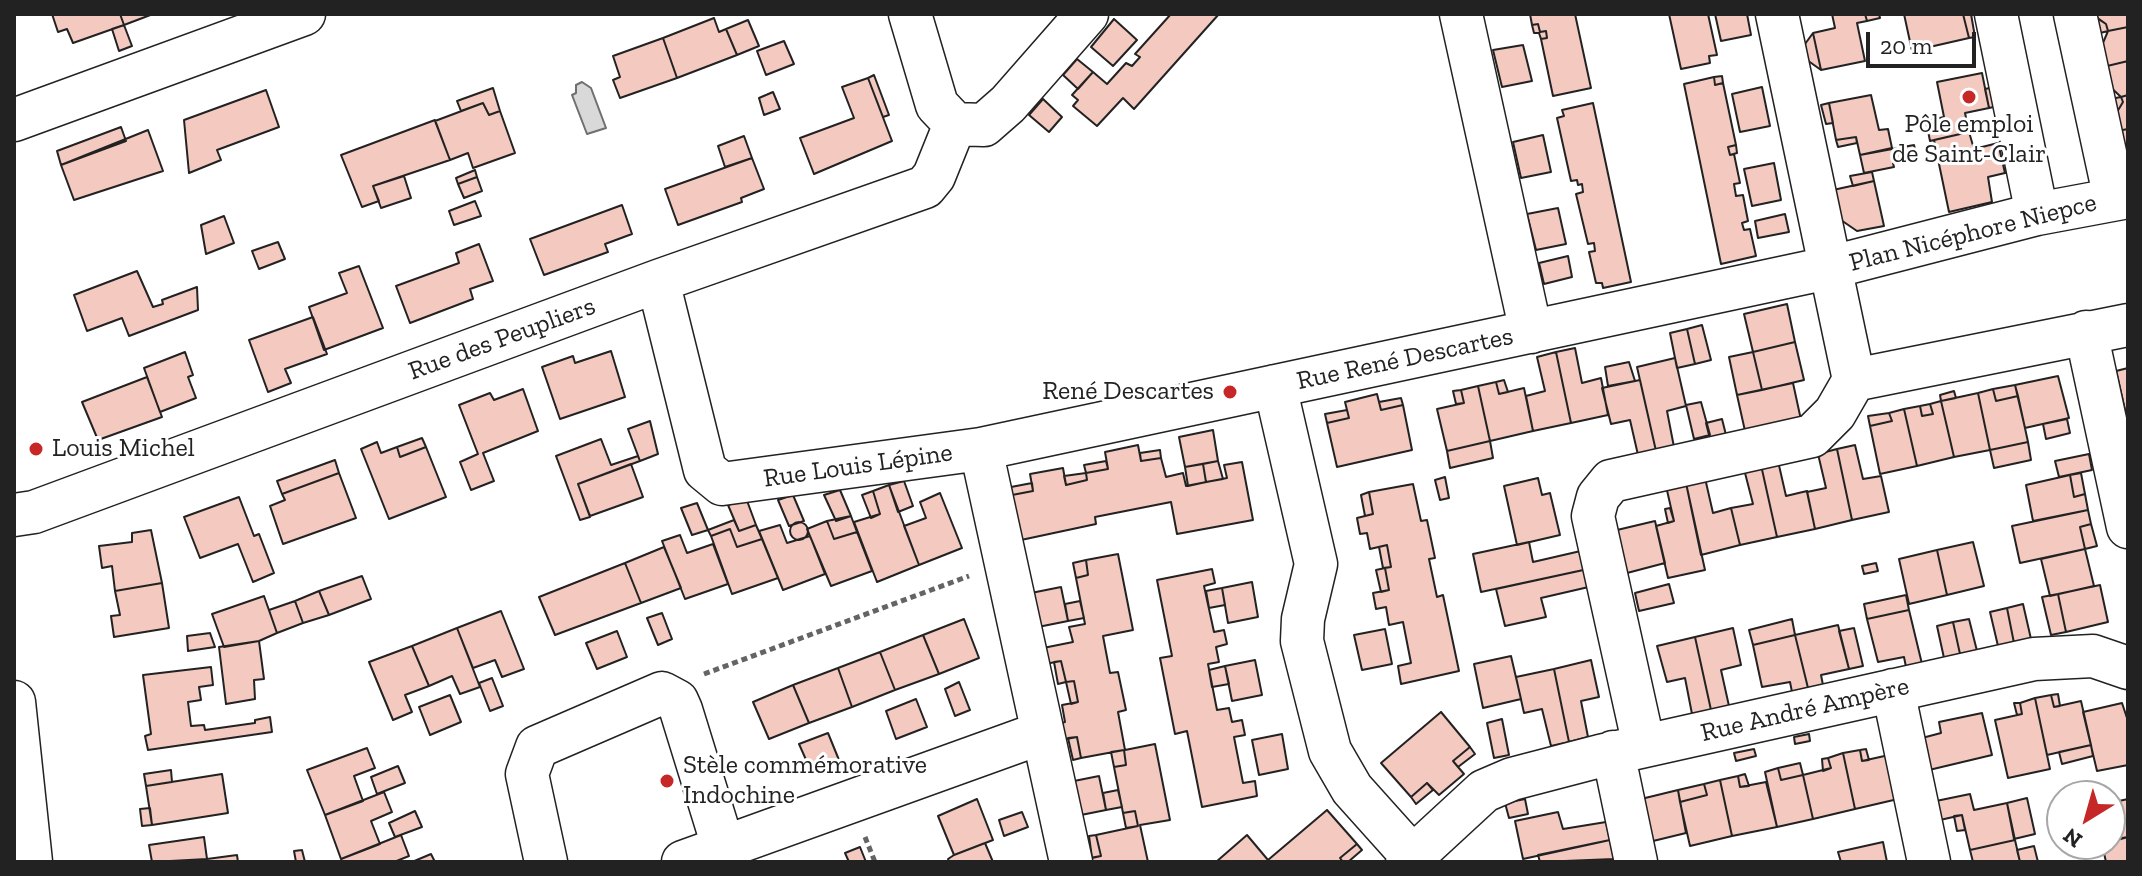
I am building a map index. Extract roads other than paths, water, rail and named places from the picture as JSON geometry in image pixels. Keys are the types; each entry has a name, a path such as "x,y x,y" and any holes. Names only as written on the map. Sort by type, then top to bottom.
{"street":[{"path":"14,120 304,14"},
{"path":"910,14 937,105 955,124 984,125 1008,104 1087,14"},
{"path":"1461,14 1531,332"},
{"path":"1777,14 1828,268"},
{"path":"1996,14 2037,214"},
{"path":"2075,14 2121,198"},
{"name":"Rue des Peupliers","path":"14,515 34,512 658,281 925,187 934,176 955,124"},
{"name":"Plan Nicéphore Niepce","path":"1854,380 1828,268 2037,214 2121,198"},
{"name":"Rue René Descartes","path":"981,449 1828,268"},
{"name":"Rue Louis Lépine","path":"658,281 705,470 722,484 981,449 1003,563 1071,862"},
{"path":"1636,862 1628,749 1593,516 1598,497 1611,481 1812,436 1835,413 1854,380 2128,325"},
{"path":"2086,332 2128,527"},
{"path":"1275,386 1316,564 1303,619 1302,641 1330,751 1352,789 1410,859"},
{"name":"Rue André Ampère","path":"1410,859 1484,791 1512,779 1628,749 2066,655 2093,656 2128,668"},
{"path":"1893,690 1929,862"},
{"path":"546,862 527,774 537,747 654,695 669,695 681,710 723,846"},
{"path":"14,702 31,862"},
{"path":"683,862 1041,733"}],"place":[{"name":"Pôle emploi de Saint-Clair","path":"1969,97"},
{"name":"René Descartes","path":"1230,392"},
{"name":"Louis Michel","path":"36,449"},
{"name":"Stèle commémorative Indochine","path":"667,781"}]}
